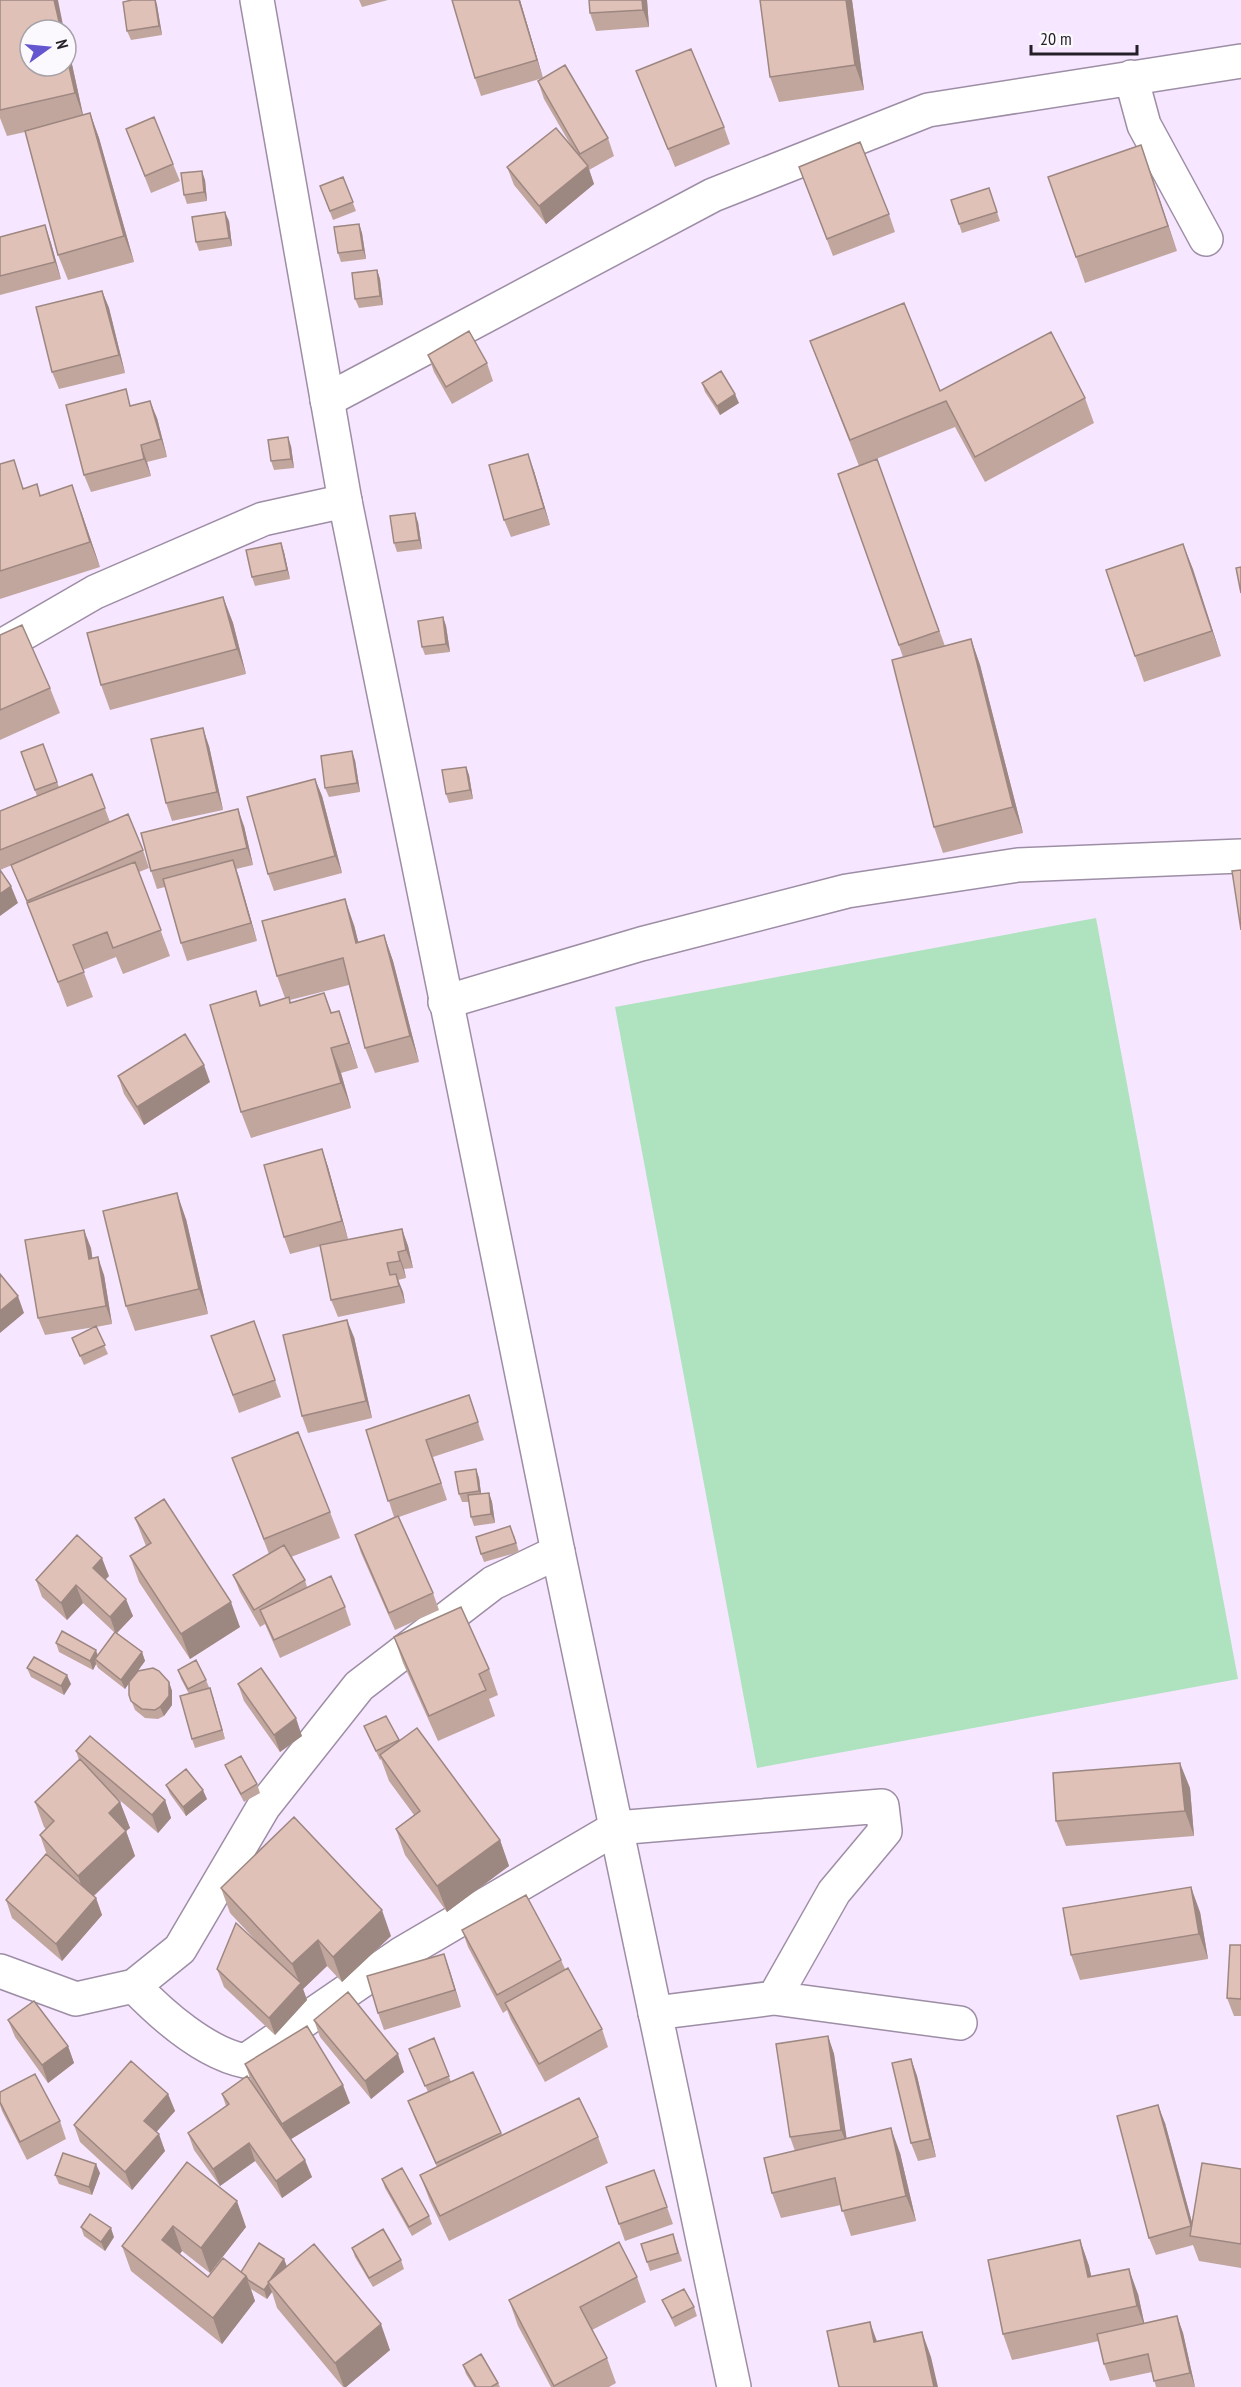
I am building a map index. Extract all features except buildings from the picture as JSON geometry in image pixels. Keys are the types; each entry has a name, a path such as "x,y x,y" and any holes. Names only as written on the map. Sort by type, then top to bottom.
{"street":[{"path":"257,0 345,501 445,1002 730,2386"},
{"path":"327,400 713,195 928,110 1241,61"},
{"path":"1131,78 1144,125 1206,238"},
{"path":"0,647 95,592 263,519 345,501"},
{"path":"445,1002 641,944 847,891 1018,865 1241,856"},
{"path":"0,1971 76,1999 134,1986 180,1949 264,1806 359,1686 493,1583 558,1552"},
{"path":"134,1986 164,2017 230,2058 245,2061 401,1954 616,1828 882,1806 885,1831 834,1892 774,1998"},
{"path":"655,2013 774,1998 960,2023"}],"green space":[{"path":"1096,918 1238,1679 757,1768 615,1007"}]}
